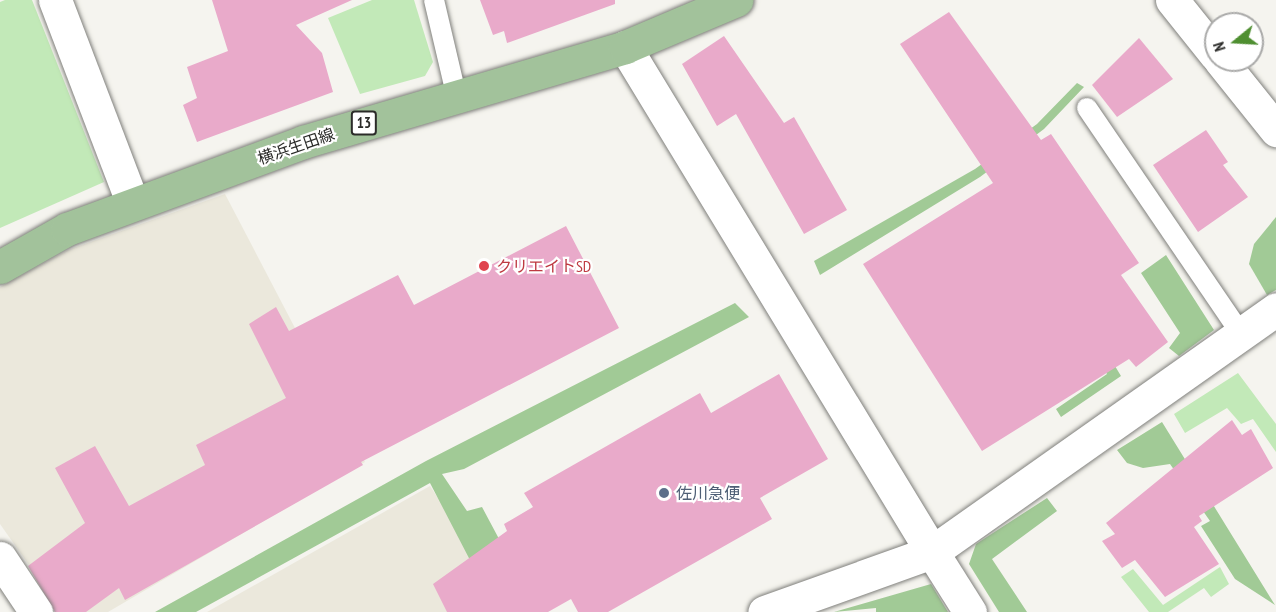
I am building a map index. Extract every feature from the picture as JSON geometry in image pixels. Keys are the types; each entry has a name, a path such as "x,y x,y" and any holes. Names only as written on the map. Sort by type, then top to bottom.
{"main road":[{"name":"横浜生田線","path":"0,267 67,229 303,142 456,94 626,47 736,0"}],"street":[{"path":"55,0 133,204"},
{"path":"1172,0 1204,40"},
{"path":"626,47 970,612"},
{"path":"1230,72 1276,130"},
{"path":"764,612 932,552 1276,309"},
{"path":"0,558 36,612"}],"lane":[{"path":"434,0 456,94"},
{"path":"1087,108 1241,334"}],"shaded area":[{"path":"225,194 365,462 108,612 62,612 0,524 0,287 68,250"},
{"path":"430,486 513,612 207,612"}],"green space":[{"path":"32,0 104,182 0,228 0,2"},
{"path":"372,0 414,0 433,62 425,76 360,94 328,18"},
{"path":"1077,83 1084,87 1044,129 980,177 820,275 814,261 975,169 1037,124"},
{"path":"1003,180 1121,376 1061,417 1056,409 1107,374 994,185"},
{"path":"1276,217 1276,290 1267,295 1249,264 1254,244"},
{"path":"1166,255 1214,330 1179,356 1169,348 1180,333 1141,273"},
{"path":"735,303 749,317 464,469 442,474 467,511 482,507 538,612 485,589 430,483 196,612 155,612 426,461"},
{"path":"1238,373 1276,424 1276,452 1253,419 1241,424 1227,408 1185,433 1174,414"},
{"path":"1162,422 1275,605 1235,579 1201,526 1210,521 1170,464 1143,468 1127,463 1117,450"},
{"path":"1047,498 1057,511 992,559 1027,612 999,612 969,564 976,544"},
{"path":"1220,567 1229,584 1211,597 1204,588 1168,612 1149,612 1121,577 1133,569 1163,605"},
{"path":"931,584 948,612 876,612 876,608 834,612"}],"building":[{"path":"212,0 352,0 296,25 322,53 333,92 197,142 183,105 197,98 187,67 228,51"},
{"path":"480,0 615,0 615,4 507,43 504,31 493,35"},
{"path":"949,12 1041,140 1051,134 1139,263 1121,275 1168,342 1136,367 1129,359 982,451 863,264 993,183 900,44"},
{"path":"724,36 784,123 794,117 847,210 804,234 736,114 717,126 682,64"},
{"path":"1139,38 1173,79 1117,117 1092,85"},
{"path":"1206,130 1228,162 1223,165 1248,197 1198,232 1153,165"},
{"path":"566,226 619,328 361,462 363,465 125,600 119,588 86,612 55,612 28,566 85,523 55,468 95,446 129,506 205,465 196,445 286,398 249,324 276,307 289,331 398,275 414,305"},
{"path":"779,374 828,459 760,498 772,519 608,612 578,612 571,599 548,612 447,612 433,584 507,531 504,524 533,507 524,493 700,393 711,413"},
{"path":"1232,420 1242,435 1251,429 1273,468 1199,516 1202,521 1194,527 1219,564 1165,597 1135,560 1122,568 1102,541 1115,534 1106,523"}],"place":[{"name":"クリエイトSD","path":"484,266"},
{"name":"佐川急便","path":"664,493"}]}
